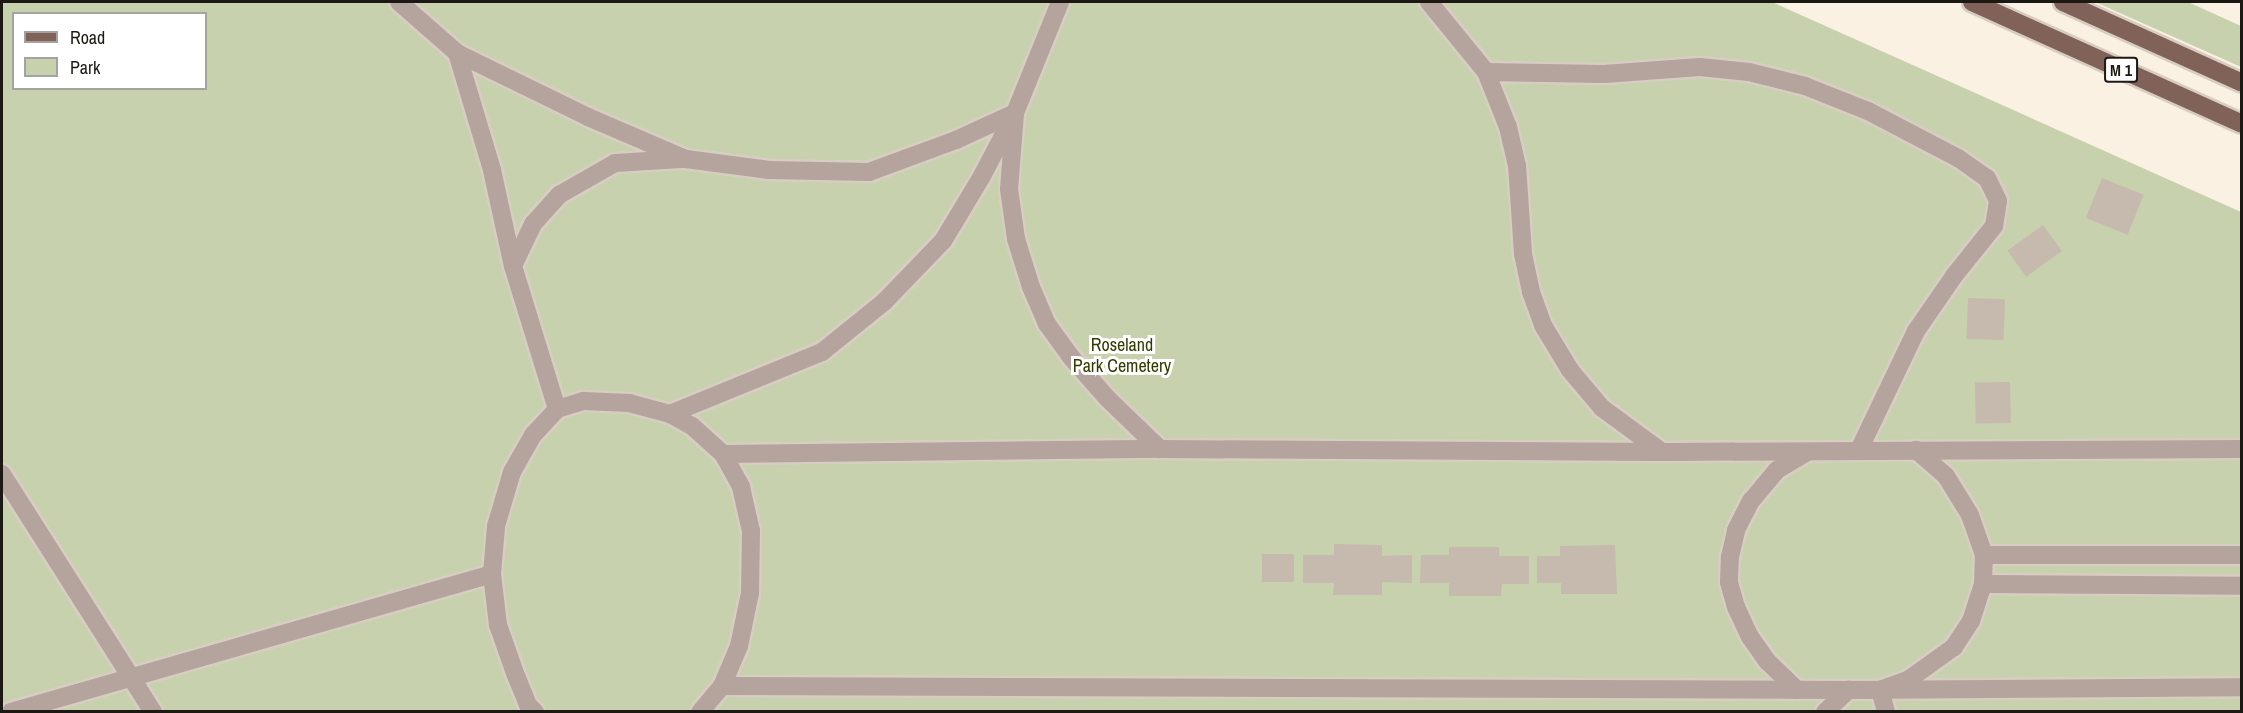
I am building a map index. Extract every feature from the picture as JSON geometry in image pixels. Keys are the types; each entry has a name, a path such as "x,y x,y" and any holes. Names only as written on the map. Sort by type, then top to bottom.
{"main road":[{"name":"M 1","path":"1972,2 2241,124"},
{"path":"2063,2 2241,83"}],"lane":[{"path":"399,2 457,53 588,117 686,159"},
{"path":"670,414 822,352 884,302 943,241 982,176 1015,113 1059,2"},
{"path":"1429,2 1486,72 1508,127 1517,165 1522,254 1531,292 1544,327 1570,370 1602,408 1662,452"},
{"path":"457,53 492,170 513,266 557,409"},
{"path":"1486,72 1604,74 1700,67 1749,72 1805,86 1868,111 1958,158 1987,178 1998,201 1994,225 1954,276 1916,331 1858,450"},
{"path":"513,266 533,224 559,195 615,163 686,159 769,170 869,172 956,140 1015,113"},
{"path":"1015,113 1009,189 1016,239 1031,287 1047,324 1070,356 1108,399 1160,449"},
{"path":"535,711 528,705 498,625 492,574 496,526 512,472 533,435 557,409 584,401 629,404 670,414 692,426 723,454 741,487 752,531 750,593 739,646 722,686 700,711"},
{"path":"723,454 1160,449 1662,452 2241,448"},
{"path":"1880,690 1908,680 1954,647 1971,621 1983,584 1984,555 1970,515 1946,477 1916,450"},
{"path":"1797,690 1767,661 1736,608 1730,582 1730,557 1736,530 1750,501 1777,470 1809,451"},
{"path":"2,474 153,711"},
{"path":"1984,555 2241,555"},
{"path":"11,711 131,679 492,574"},
{"path":"1983,584 2241,586"},
{"path":"722,686 1797,690 2241,687"},
{"path":"1825,711 1849,690"},
{"path":"1880,690 1886,711"}],"green space":[{"name":"Roseland Park Cemetery","path":"2,2 1772,2 2241,212 2241,711 2,711"},
{"path":"2095,2 2188,2 2241,26 2241,67"}],"building":[{"path":"2102,178 2144,195 2128,235 2086,218"},
{"path":"2043,225 2062,251 2026,277 2007,251"},
{"path":"1968,298 2005,299 2004,340 1967,339"},
{"path":"2010,382 2011,423 1976,424 1975,383"},
{"path":"1334,544 1382,545 1382,556 1412,555 1412,583 1382,582 1382,595 1333,595 1334,583 1303,583 1303,555 1334,555"},
{"path":"1615,545 1617,594 1561,594 1561,583 1537,583 1537,556 1560,556 1560,546"},
{"path":"1449,547 1499,547 1499,556 1529,556 1529,584 1502,584 1501,596 1449,596 1449,583 1420,583 1421,555 1449,555"},
{"path":"1262,554 1294,554 1294,582 1262,582"}]}
